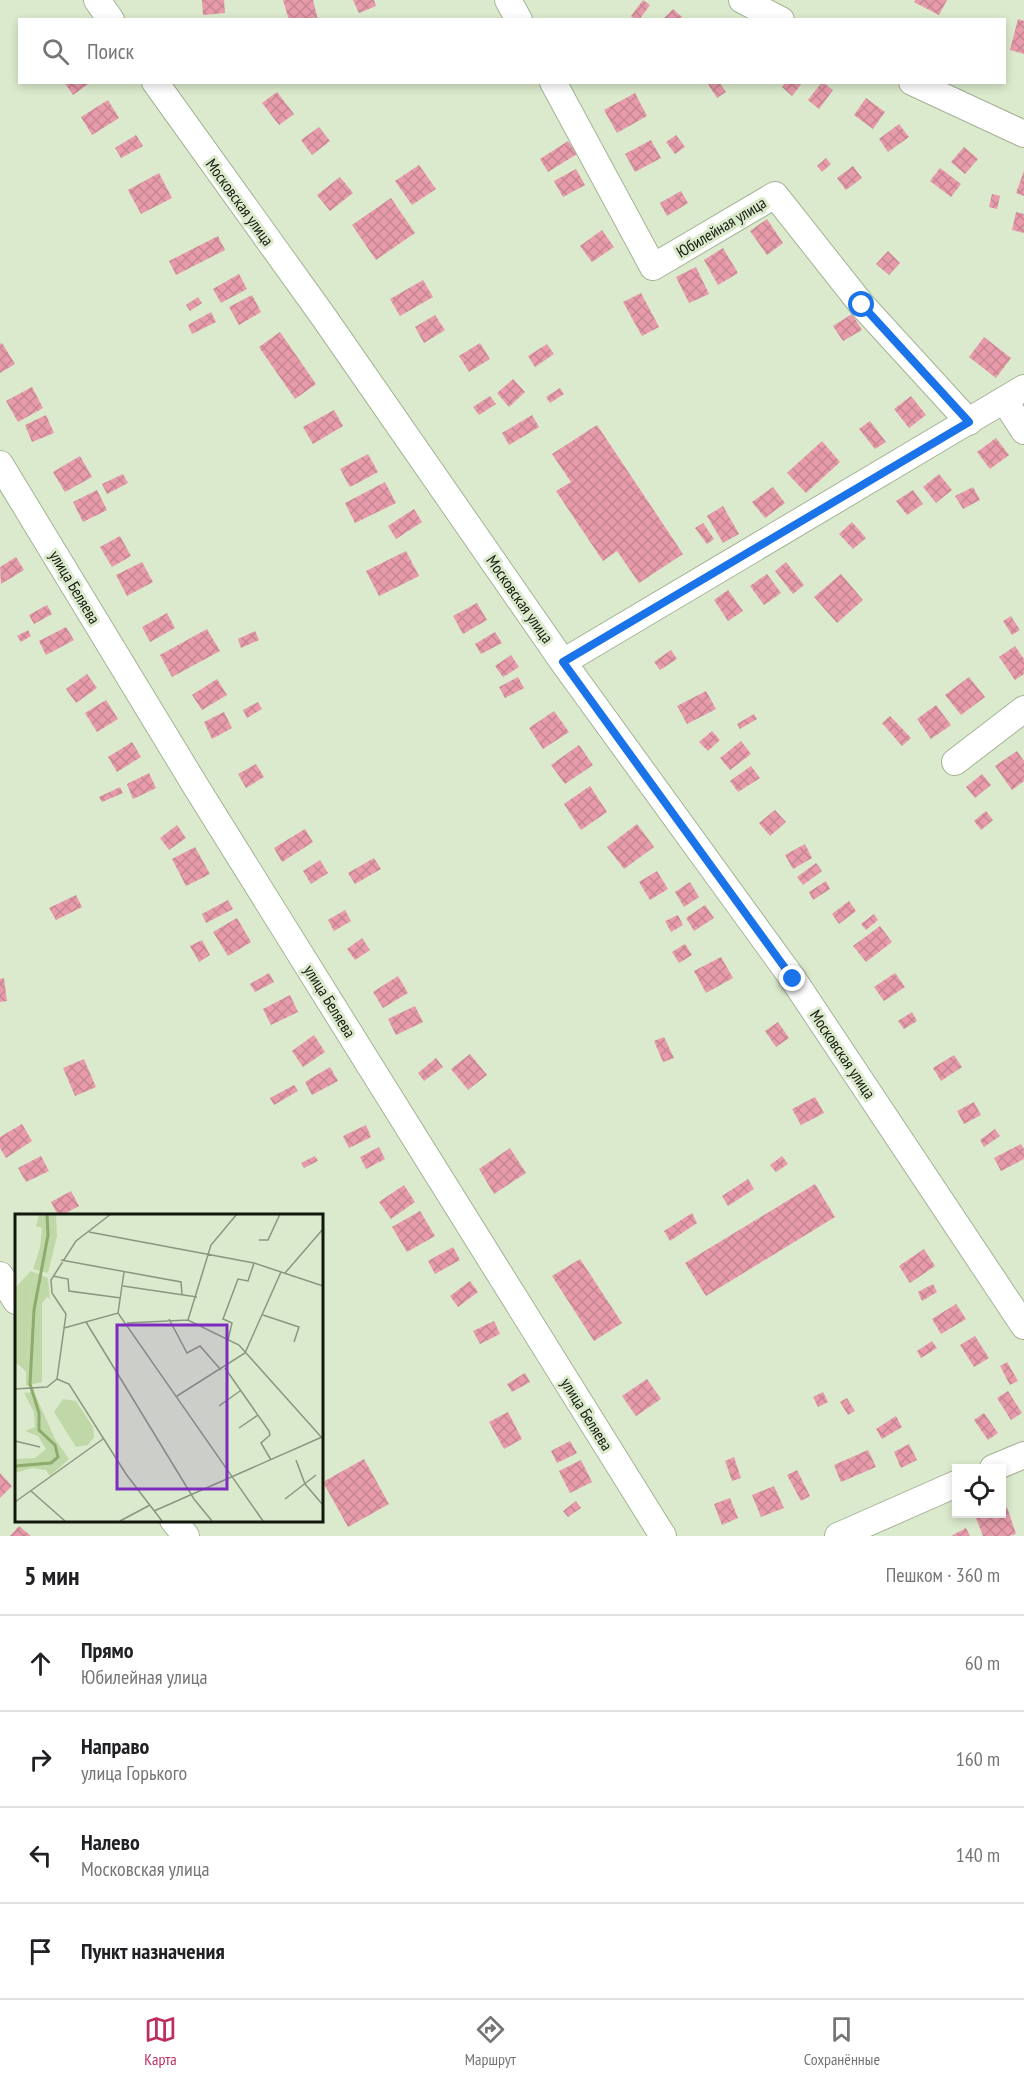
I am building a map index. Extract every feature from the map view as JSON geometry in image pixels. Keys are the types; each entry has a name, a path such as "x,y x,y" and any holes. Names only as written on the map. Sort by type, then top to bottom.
{"street":[{"path":"97,0 110,18"},
{"path":"508,0 518,18"},
{"path":"742,0 777,18"},
{"name":"Московская улица","path":"156,84 322,316 563,662 793,979 1024,1326"},
{"name":"Юбилейная улица","path":"554,84 652,267 775,195 862,305 969,422"},
{"path":"916,84 1024,134"},
{"path":"563,662 1014,394 1024,431"},
{"name":"улица Беляева","path":"0,464 205,800 663,1536"},
{"path":"955,762 1024,709"},
{"path":"0,1275 15,1298"},
{"path":"1003,1464 1024,1455"},
{"path":"838,1536 952,1486"},
{"path":"174,1521 186,1536"}],"building":[{"path":"202,0 224,0 225,13 203,15"},
{"path":"283,0 313,0 318,18 288,18"},
{"path":"353,0 374,0 376,6 359,13"},
{"path":"643,0 650,5 640,18 631,16"},
{"path":"915,0 947,0 939,15 914,2"},
{"path":"673,9 682,17 681,18 664,18"},
{"path":"1018,19 1024,21 1024,54 1010,50"},
{"path":"65,84 88,84 73,95"},
{"path":"708,84 720,84 726,92 717,98"},
{"path":"784,84 801,84 792,96 782,87"},
{"path":"820,84 825,84 833,90 819,109 808,100"},
{"path":"277,92 294,114 279,125 262,103"},
{"path":"635,93 647,116 617,133 604,110"},
{"path":"866,98 885,112 873,129 854,115"},
{"path":"108,100 119,118 92,135 81,117"},
{"path":"899,124 909,137 888,152 879,139"},
{"path":"319,127 330,141 312,155 301,140"},
{"path":"136,135 143,146 121,158 115,148"},
{"path":"676,135 685,147 675,154 666,142"},
{"path":"651,140 661,158 635,172 625,154"},
{"path":"568,141 577,154 548,172 540,159"},
{"path":"964,147 978,159 965,174 951,162"},
{"path":"826,158 831,164 822,172 817,166"},
{"path":"419,165 436,189 412,205 395,181"},
{"path":"853,166 862,178 846,190 837,178"},
{"path":"940,168 961,184 951,197 930,181"},
{"path":"576,169 585,185 563,197 554,181"},
{"path":"1024,171 1024,196 1016,193"},
{"path":"159,173 172,198 141,214 128,190"},
{"path":"340,177 353,193 330,211 317,195"},
{"path":"681,191 688,203 667,216 660,203"},
{"path":"992,194 1000,196 997,209 989,207"},
{"path":"391,198 415,233 376,260 352,225"},
{"path":"1016,212 1024,214 1024,233 1012,230"},
{"path":"767,219 783,243 767,255 750,231"},
{"path":"602,230 614,247 592,262 580,246"},
{"path":"218,236 225,250 176,275 169,261"},
{"path":"723,248 738,273 718,285 704,260"},
{"path":"888,251 900,263 889,275 876,264"},
{"path":"696,267 709,294 689,303 676,277"},
{"path":"239,274 247,289 221,303 213,289"},
{"path":"423,280 433,297 400,316 390,299"},
{"path":"641,293 659,327 642,336 623,302"},
{"path":"252,295 261,312 239,325 229,307"},
{"path":"198,297 202,303 190,311 186,305"},
{"path":"211,312 216,322 192,334 188,325"},
{"path":"852,314 862,330 843,341 833,326"},
{"path":"435,315 445,330 424,343 415,327"},
{"path":"280,332 316,384 295,399 259,347"},
{"path":"984,337 1011,358 996,378 969,357"},
{"path":"2,343 15,364 0,373 0,344"},
{"path":"480,343 490,359 469,372 459,356"},
{"path":"547,344 554,354 535,367 528,356"},
{"path":"513,379 525,392 509,407 497,393"},
{"path":"32,387 43,408 18,422 6,401"},
{"path":"560,388 564,394 550,403 546,397"},
{"path":"490,396 496,404 479,415 473,407"},
{"path":"911,396 926,415 909,428 894,409"},
{"path":"334,410 343,426 313,444 303,427"},
{"path":"46,415 54,433 32,442 25,425"},
{"path":"532,415 539,427 509,445 502,433"},
{"path":"870,421 886,442 875,449 859,429"},
{"path":"597,425 683,554 639,583 617,551 603,561 556,491 571,482 552,454"},
{"path":"996,438 1009,455 990,469 977,452"},
{"path":"822,441 840,462 806,493 787,473"},
{"path":"368,454 378,472 350,487 340,469"},
{"path":"80,456 92,477 65,492 53,472"},
{"path":"123,474 128,483 107,494 102,484"},
{"path":"939,474 952,490 936,503 923,487"},
{"path":"385,482 396,503 355,523 345,503"},
{"path":"773,487 785,503 765,518 752,502"},
{"path":"973,487 980,500 963,509 955,496"},
{"path":"97,490 107,510 83,522 73,502"},
{"path":"913,490 923,504 907,515 896,501"},
{"path":"723,506 739,534 723,543 707,516"},
{"path":"414,509 422,522 396,539 388,526"},
{"path":"852,522 866,538 853,549 839,534"},
{"path":"703,523 714,539 707,544 695,528"},
{"path":"120,536 131,556 112,567 100,547"},
{"path":"406,551 419,576 379,596 366,571"},
{"path":"16,557 24,570 1,584 0,567"},
{"path":"142,562 153,582 127,596 116,575"},
{"path":"786,562 804,585 793,594 775,571"},
{"path":"767,574 781,593 764,605 750,586"},
{"path":"841,574 863,600 837,623 814,597"},
{"path":"728,590 743,611 728,621 714,600"},
{"path":"477,603 487,620 463,634 453,616"},
{"path":"47,605 52,614 34,624 29,615"},
{"path":"167,613 175,628 150,642 142,627"},
{"path":"1011,616 1020,630 1012,635 1003,621"},
{"path":"66,627 74,640 46,655 39,641"},
{"path":"207,629 220,651 172,677 160,655"},
{"path":"28,630 31,636 21,642 17,636"},
{"path":"255,631 259,640 241,648 238,639"},
{"path":"495,632 502,643 481,654 475,644"},
{"path":"1015,646 1024,659 1024,674 1015,680 999,657"},
{"path":"671,650 677,659 660,670 654,662"},
{"path":"511,655 519,667 503,677 495,666"},
{"path":"87,674 97,688 76,703 66,689"},
{"path":"518,677 524,688 505,698 499,687"},
{"path":"969,677 985,697 961,715 945,695"},
{"path":"217,679 227,695 202,710 192,695"},
{"path":"706,691 716,709 687,724 677,706"},
{"path":"106,700 118,719 97,732 85,713"},
{"path":"258,702 262,709 247,718 243,710"},
{"path":"936,705 951,725 931,739 917,719"},
{"path":"554,711 569,732 543,749 529,728"},
{"path":"224,712 232,728 212,739 204,722"},
{"path":"754,714 757,719 740,729 737,724"},
{"path":"890,716 911,738 902,746 882,723"},
{"path":"712,731 720,740 708,751 699,742"},
{"path":"741,741 751,754 730,770 720,758"},
{"path":"132,742 141,757 117,772 108,757"},
{"path":"579,745 593,765 565,784 551,765"},
{"path":"1017,751 1024,761 1024,781 1012,790 995,766"},
{"path":"256,764 264,777 246,788 238,774"},
{"path":"751,766 760,778 738,792 730,781"},
{"path":"149,773 156,788 133,799 127,784"},
{"path":"982,774 991,785 975,798 966,787"},
{"path":"590,786 607,812 581,830 564,804"},
{"path":"120,787 123,793 102,802 99,797"},
{"path":"775,810 786,822 770,836 759,823"},
{"path":"986,811 993,820 981,830 974,821"},
{"path":"637,824 654,847 624,869 607,847"},
{"path":"177,825 186,838 169,850 160,838"},
{"path":"305,829 313,842 282,862 274,848"},
{"path":"805,844 812,858 793,869 785,855"},
{"path":"195,847 210,874 186,886 172,859"},
{"path":"374,858 381,869 355,884 348,873"},
{"path":"320,860 328,873 311,884 303,871"},
{"path":"816,863 822,871 803,885 797,877"},
{"path":"657,871 668,889 650,900 639,882"},
{"path":"826,881 830,889 813,900 809,892"},
{"path":"690,882 699,897 684,907 675,892"},
{"path":"76,895 82,907 56,920 49,908"},
{"path":"228,900 233,909 206,923 202,914"},
{"path":"849,901 856,911 839,924 832,914"},
{"path":"705,905 714,918 694,931 686,918"},
{"path":"345,910 351,921 334,931 328,920"},
{"path":"874,914 878,920 866,930 861,924"},
{"path":"678,915 683,925 671,932 665,921"},
{"path":"237,918 251,942 228,956 213,932"},
{"path":"880,926 892,942 866,962 853,946"},
{"path":"362,938 370,950 355,960 347,949"},
{"path":"202,940 210,955 199,962 190,946"},
{"path":"685,944 692,955 679,963 672,952"},
{"path":"721,957 733,978 706,993 694,971"},
{"path":"269,973 274,982 255,992 250,984"},
{"path":"895,973 905,987 884,1001 874,987"},
{"path":"398,976 408,993 383,1008 373,992"},
{"path":"4,978 7,1001 0,1002 0,979"},
{"path":"290,995 298,1012 271,1025 263,1009"},
{"path":"415,1006 423,1022 396,1035 388,1019"},
{"path":"912,1012 917,1021 904,1029 898,1021"},
{"path":"778,1022 789,1038 776,1047 765,1031"},
{"path":"314,1035 325,1052 303,1067 292,1051"},
{"path":"664,1037 674,1058 663,1062 654,1041"},
{"path":"470,1054 487,1075 468,1090 451,1069"},
{"path":"954,1055 962,1067 941,1081 933,1068"},
{"path":"436,1058 443,1067 424,1081 418,1073"},
{"path":"84,1059 96,1087 75,1096 63,1068"},
{"path":"330,1067 338,1081 312,1095 305,1082"},
{"path":"294,1085 298,1091 274,1105 270,1098"},
{"path":"815,1097 824,1113 801,1125 792,1109"},
{"path":"974,1102 981,1115 964,1124 957,1111"},
{"path":"22,1124 32,1141 6,1158 0,1148 0,1137"},
{"path":"366,1125 371,1137 349,1148 343,1136"},
{"path":"995,1129 1000,1136 984,1147 980,1140"},
{"path":"1021,1144 1024,1149 1024,1159 1001,1171 994,1158"},
{"path":"379,1147 385,1159 366,1169 360,1157"},
{"path":"510,1148 526,1173 494,1194 479,1169"},
{"path":"41,1156 49,1171 26,1182 18,1168"},
{"path":"315,1156 318,1161 304,1168 301,1163"},
{"path":"782,1156 788,1164 776,1172 770,1165"},
{"path":"748,1179 754,1189 728,1206 722,1196"},
{"path":"815,1184 835,1217 706,1296 685,1263"},
{"path":"404,1185 415,1202 391,1219 379,1202"},
{"path":"71,1191 79,1206 64,1214 57,1214 51,1202"},
{"path":"420,1211 435,1236 407,1252 392,1227"},
{"path":"692,1213 697,1223 670,1241 664,1231"},
{"path":"453,1247 460,1260 435,1274 428,1261"},
{"path":"924,1249 935,1266 910,1283 899,1266"},
{"path":"580,1259 622,1323 594,1341 552,1276"},
{"path":"470,1281 478,1292 458,1307 450,1296"},
{"path":"933,1284 937,1292 922,1301 918,1292"},
{"path":"956,1304 966,1319 941,1334 932,1319"},
{"path":"494,1321 500,1334 480,1344 473,1331"},
{"path":"975,1336 989,1358 974,1367 960,1345"},
{"path":"932,1341 937,1348 921,1358 917,1351"},
{"path":"1007,1362 1018,1381 1010,1385 1000,1366"},
{"path":"525,1373 530,1382 512,1392 507,1384"},
{"path":"647,1379 661,1399 636,1416 622,1396"},
{"path":"1008,1391 1022,1413 1011,1420 997,1398"},
{"path":"823,1392 828,1402 818,1407 813,1397"},
{"path":"847,1398 855,1411 848,1415 840,1402"},
{"path":"508,1412 522,1439 504,1449 489,1422"},
{"path":"984,1413 998,1433 988,1440 974,1420"},
{"path":"896,1416 902,1427 882,1439 876,1429"},
{"path":"570,1441 577,1453 557,1463 551,1451"},
{"path":"909,1444 917,1460 901,1468 894,1452"},
{"path":"868,1450 876,1467 841,1482 834,1465"},
{"path":"734,1457 741,1478 732,1481 725,1461"},
{"path":"364,1459 389,1504 348,1527 323,1482"},
{"path":"581,1460 592,1482 570,1493 559,1471"},
{"path":"797,1470 810,1496 801,1501 787,1475"},
{"path":"0,1473 12,1486 0,1498"},
{"path":"774,1486 784,1508 761,1517 752,1495"},
{"path":"730,1498 738,1518 722,1525 714,1504"},
{"path":"576,1501 581,1508 568,1517 563,1511"},
{"path":"1006,1507 1016,1534 983,1536 976,1518 1006,1518"},
{"path":"19,1526 31,1536 10,1536"},
{"path":"966,1528 970,1536 951,1536"}],"route":[{"path":"793,979 563,662 969,422 862,305"}]}
